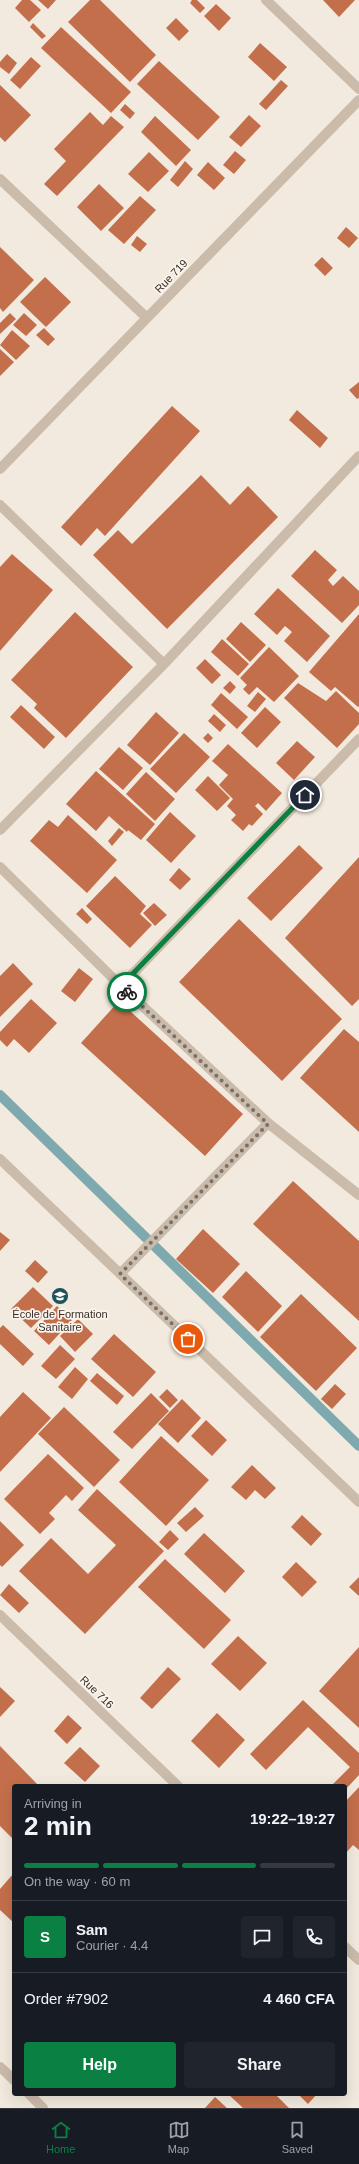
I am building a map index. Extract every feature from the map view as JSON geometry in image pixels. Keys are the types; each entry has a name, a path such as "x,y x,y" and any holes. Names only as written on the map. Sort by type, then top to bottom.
{"street":[{"path":"266,0 359,89"},
{"name":"Rue 719","path":"0,469 359,100"},
{"path":"0,179 146,318"},
{"path":"0,830 164,664 359,456"},
{"path":"0,505 164,664"},
{"path":"121,986 359,739"},
{"path":"0,867 121,986 268,1124 359,1195"},
{"path":"120,1274 268,1124"},
{"path":"0,1159 359,1502"},
{"name":"Rue 716","path":"0,1615 176,1784"},
{"path":"347,1949 359,1960"},
{"path":"0,2067 12,2078"},
{"path":"31,2096 43,2108"}],"building":[{"path":"22,0 30,0 41,10 29,22 15,8"},
{"path":"38,0 56,0 48,9"},
{"path":"90,0 100,0 156,55 130,82 68,22"},
{"path":"192,0 197,0 205,8 200,13 190,3"},
{"path":"323,0 355,0 339,17"},
{"path":"216,4 231,18 219,31 204,16"},
{"path":"176,18 189,31 179,41 166,28"},
{"path":"33,23 46,36 42,39 30,27"},
{"path":"61,27 131,92 111,113 41,48"},
{"path":"260,43 287,67 274,81 248,57"},
{"path":"7,54 17,63 9,74 0,67 0,62"},
{"path":"31,57 41,66 20,89 10,80"},
{"path":"159,61 220,117 198,140 137,84"},
{"path":"281,80 288,86 266,110 259,104"},
{"path":"0,85 31,115 5,142 0,137"},
{"path":"125,104 135,113 130,119 120,110"},
{"path":"90,112 103,125 111,116 124,127 57,196 44,184 66,161 54,149"},
{"path":"249,115 261,126 241,147 229,137"},
{"path":"155,116 191,150 176,166 141,132"},
{"path":"235,151 246,160 234,174 223,165"},
{"path":"149,152 169,171 148,192 128,174"},
{"path":"185,161 193,169 178,187 170,180"},
{"path":"208,162 225,178 214,190 197,175"},
{"path":"99,184 124,208 101,231 77,207"},
{"path":"140,196 156,210 124,244 108,230"},
{"path":"346,227 358,238 349,248 337,238"},
{"path":"137,236 147,244 140,252 131,245"},
{"path":"0,247 34,280 3,312 0,308"},
{"path":"322,257 333,268 325,276 314,265"},
{"path":"45,277 71,302 46,327 20,302"},
{"path":"10,313 16,319 0,334 0,323"},
{"path":"24,313 37,325 26,336 13,325"},
{"path":"44,328 55,339 48,346 36,335"},
{"path":"12,330 30,346 16,360 0,345"},
{"path":"0,349 14,362 0,376"},
{"path":"359,382 359,398 357,399 349,390"},
{"path":"172,406 200,431 105,536 97,528 81,546 61,527"},
{"path":"297,410 328,438 320,448 289,420"},
{"path":"201,475 230,505 248,486 278,517 167,629 93,555 118,530 132,544"},
{"path":"315,550 337,570 328,580 333,586 343,576 359,591 359,605 342,623 291,576"},
{"path":"12,554 53,590 0,651 0,567"},
{"path":"278,588 330,636 307,662 284,641 292,632 285,626 277,635 254,614"},
{"path":"75,612 133,667 66,738 34,708 37,704 11,680"},
{"path":"359,614 358,707 335,687 331,691 309,672"},
{"path":"241,622 266,645 250,662 226,639"},
{"path":"222,639 249,664 238,676 211,652"},
{"path":"269,647 299,676 274,702 257,687 249,695 243,689 247,685 240,678"},
{"path":"205,659 221,675 212,684 196,668"},
{"path":"230,681 236,687 230,694 223,688"},
{"path":"298,683 326,701 336,691 359,713 359,724 337,748 284,698"},
{"path":"258,692 266,699 255,712 247,706"},
{"path":"221,693 248,717 237,729 211,705"},
{"path":"21,705 55,737 44,749 10,717"},
{"path":"265,707 281,722 257,748 241,733"},
{"path":"156,712 179,733 150,765 127,745"},
{"path":"214,714 226,725 220,732 208,721"},
{"path":"184,733 210,757 176,793 150,769"},
{"path":"208,733 213,738 208,743 203,738"},
{"path":"297,741 315,757 294,780 276,763"},
{"path":"228,744 282,793 266,811 258,803 255,806 263,814 252,826 249,824 243,831 231,820 236,815 227,806 233,799 219,785 228,775 212,761"},
{"path":"119,747 143,768 123,790 99,769"},
{"path":"96,771 155,824 141,840 128,830 127,832 109,816 96,831 66,804"},
{"path":"146,772 175,799 155,821 126,794"},
{"path":"208,776 230,798 217,811 195,790"},
{"path":"170,812 196,836 171,863 146,840"},
{"path":"68,815 117,860 87,893 30,841 49,820 58,827"},
{"path":"119,828 124,832 112,846 108,841"},
{"path":"299,845 323,868 271,921 247,898"},
{"path":"359,857 359,999 352,1006 285,938"},
{"path":"179,868 191,879 180,890 169,880"},
{"path":"115,876 146,906 140,914 152,925 130,948 86,906"},
{"path":"154,903 167,915 155,926 143,913"},
{"path":"82,908 92,919 87,924 76,914"},
{"path":"239,919 342,1019 282,1081 179,982"},
{"path":"13,963 33,984 0,1017 0,976"},
{"path":"79,968 93,979 75,1002 61,991"},
{"path":"31,999 57,1023 29,1053 14,1039 7,1047 0,1040 0,1032"},
{"path":"119,1001 243,1114 205,1156 81,1043"},
{"path":"344,1029 359,1042 359,1132 300,1078"},
{"path":"293,1181 359,1241 359,1321 253,1224"},
{"path":"203,1229 240,1264 213,1293 176,1259"},
{"path":"0,1232 10,1240 0,1251"},
{"path":"35,1260 48,1272 38,1283 25,1271"},
{"path":"246,1271 282,1306 258,1332 222,1297"},
{"path":"33,1287 53,1306 31,1328 11,1309"},
{"path":"301,1294 357,1348 316,1391 260,1337"},
{"path":"57,1306 72,1320 49,1345 34,1331"},
{"path":"78,1319 93,1334 75,1352 60,1336"},
{"path":"3,1325 34,1354 23,1366 0,1344 0,1328"},
{"path":"114,1334 156,1372 133,1397 91,1359"},
{"path":"60,1345 75,1359 56,1379 41,1366"},
{"path":"75,1367 88,1379 72,1399 58,1387"},
{"path":"97,1373 124,1396 117,1405 90,1381"},
{"path":"335,1384 346,1394 332,1409 321,1399"},
{"path":"167,1389 178,1400 170,1408 159,1397"},
{"path":"23,1392 51,1418 0,1472 0,1417"},
{"path":"151,1393 169,1411 132,1449 113,1432"},
{"path":"182,1399 201,1418 178,1443 158,1424"},
{"path":"64,1407 120,1460 94,1487 38,1434"},
{"path":"206,1420 227,1440 212,1456 191,1436"},
{"path":"161,1436 209,1480 166,1526 119,1482"},
{"path":"48,1454 84,1488 72,1501 66,1495 49,1513 55,1519 40,1534 4,1499"},
{"path":"252,1465 276,1488 265,1499 255,1490 246,1500 231,1487"},
{"path":"97,1489 164,1551 85,1634 19,1571 51,1538 88,1574 116,1545 78,1510"},
{"path":"195,1507 204,1516 186,1532 177,1523"},
{"path":"302,1515 322,1534 311,1546 291,1527"},
{"path":"0,1521 24,1545 2,1567 0,1565"},
{"path":"170,1530 179,1539 168,1550 159,1542"},
{"path":"204,1533 245,1571 225,1593 184,1554"},
{"path":"165,1559 231,1620 204,1649 138,1587"},
{"path":"296,1562 317,1582 302,1597 282,1577"},
{"path":"359,1577 359,1596 349,1587"},
{"path":"9,1584 29,1603 19,1613 0,1595"},
{"path":"238,1636 267,1663 240,1691 211,1664"},
{"path":"359,1647 359,1728 319,1691"},
{"path":"168,1667 181,1679 152,1709 140,1698"},
{"path":"0,1687 15,1701 0,1717"},
{"path":"303,1700 359,1753 359,1775 347,1788 347,1784 333,1784 350,1767 308,1727 266,1770 250,1754"},
{"path":"217,1713 245,1740 219,1768 191,1741"},
{"path":"68,1715 82,1728 67,1744 54,1731"},
{"path":"0,1746 37,1784 12,1784 12,1838 0,1826"},
{"path":"80,1747 100,1766 85,1782 64,1763"},
{"path":"359,1787 359,1850 353,1845 347,1852 347,1800"},
{"path":"12,1875 12,1921 0,1910 0,1889"},
{"path":"230,2096 277,2096 289,2108 243,2108"},
{"path":"300,2096 315,2096 308,2104"},
{"path":"215,2097 227,2108 205,2108"}],"waterway":[{"path":"0,1095 359,1446"}],"way so far":[{"path":"127,992 268,1124 120,1274 188,1339"}],"place":[{"name":"École de Formation Sanitaire","path":"60,1296"}],"route":[{"path":"127,992 121,986 305,795"}]}
